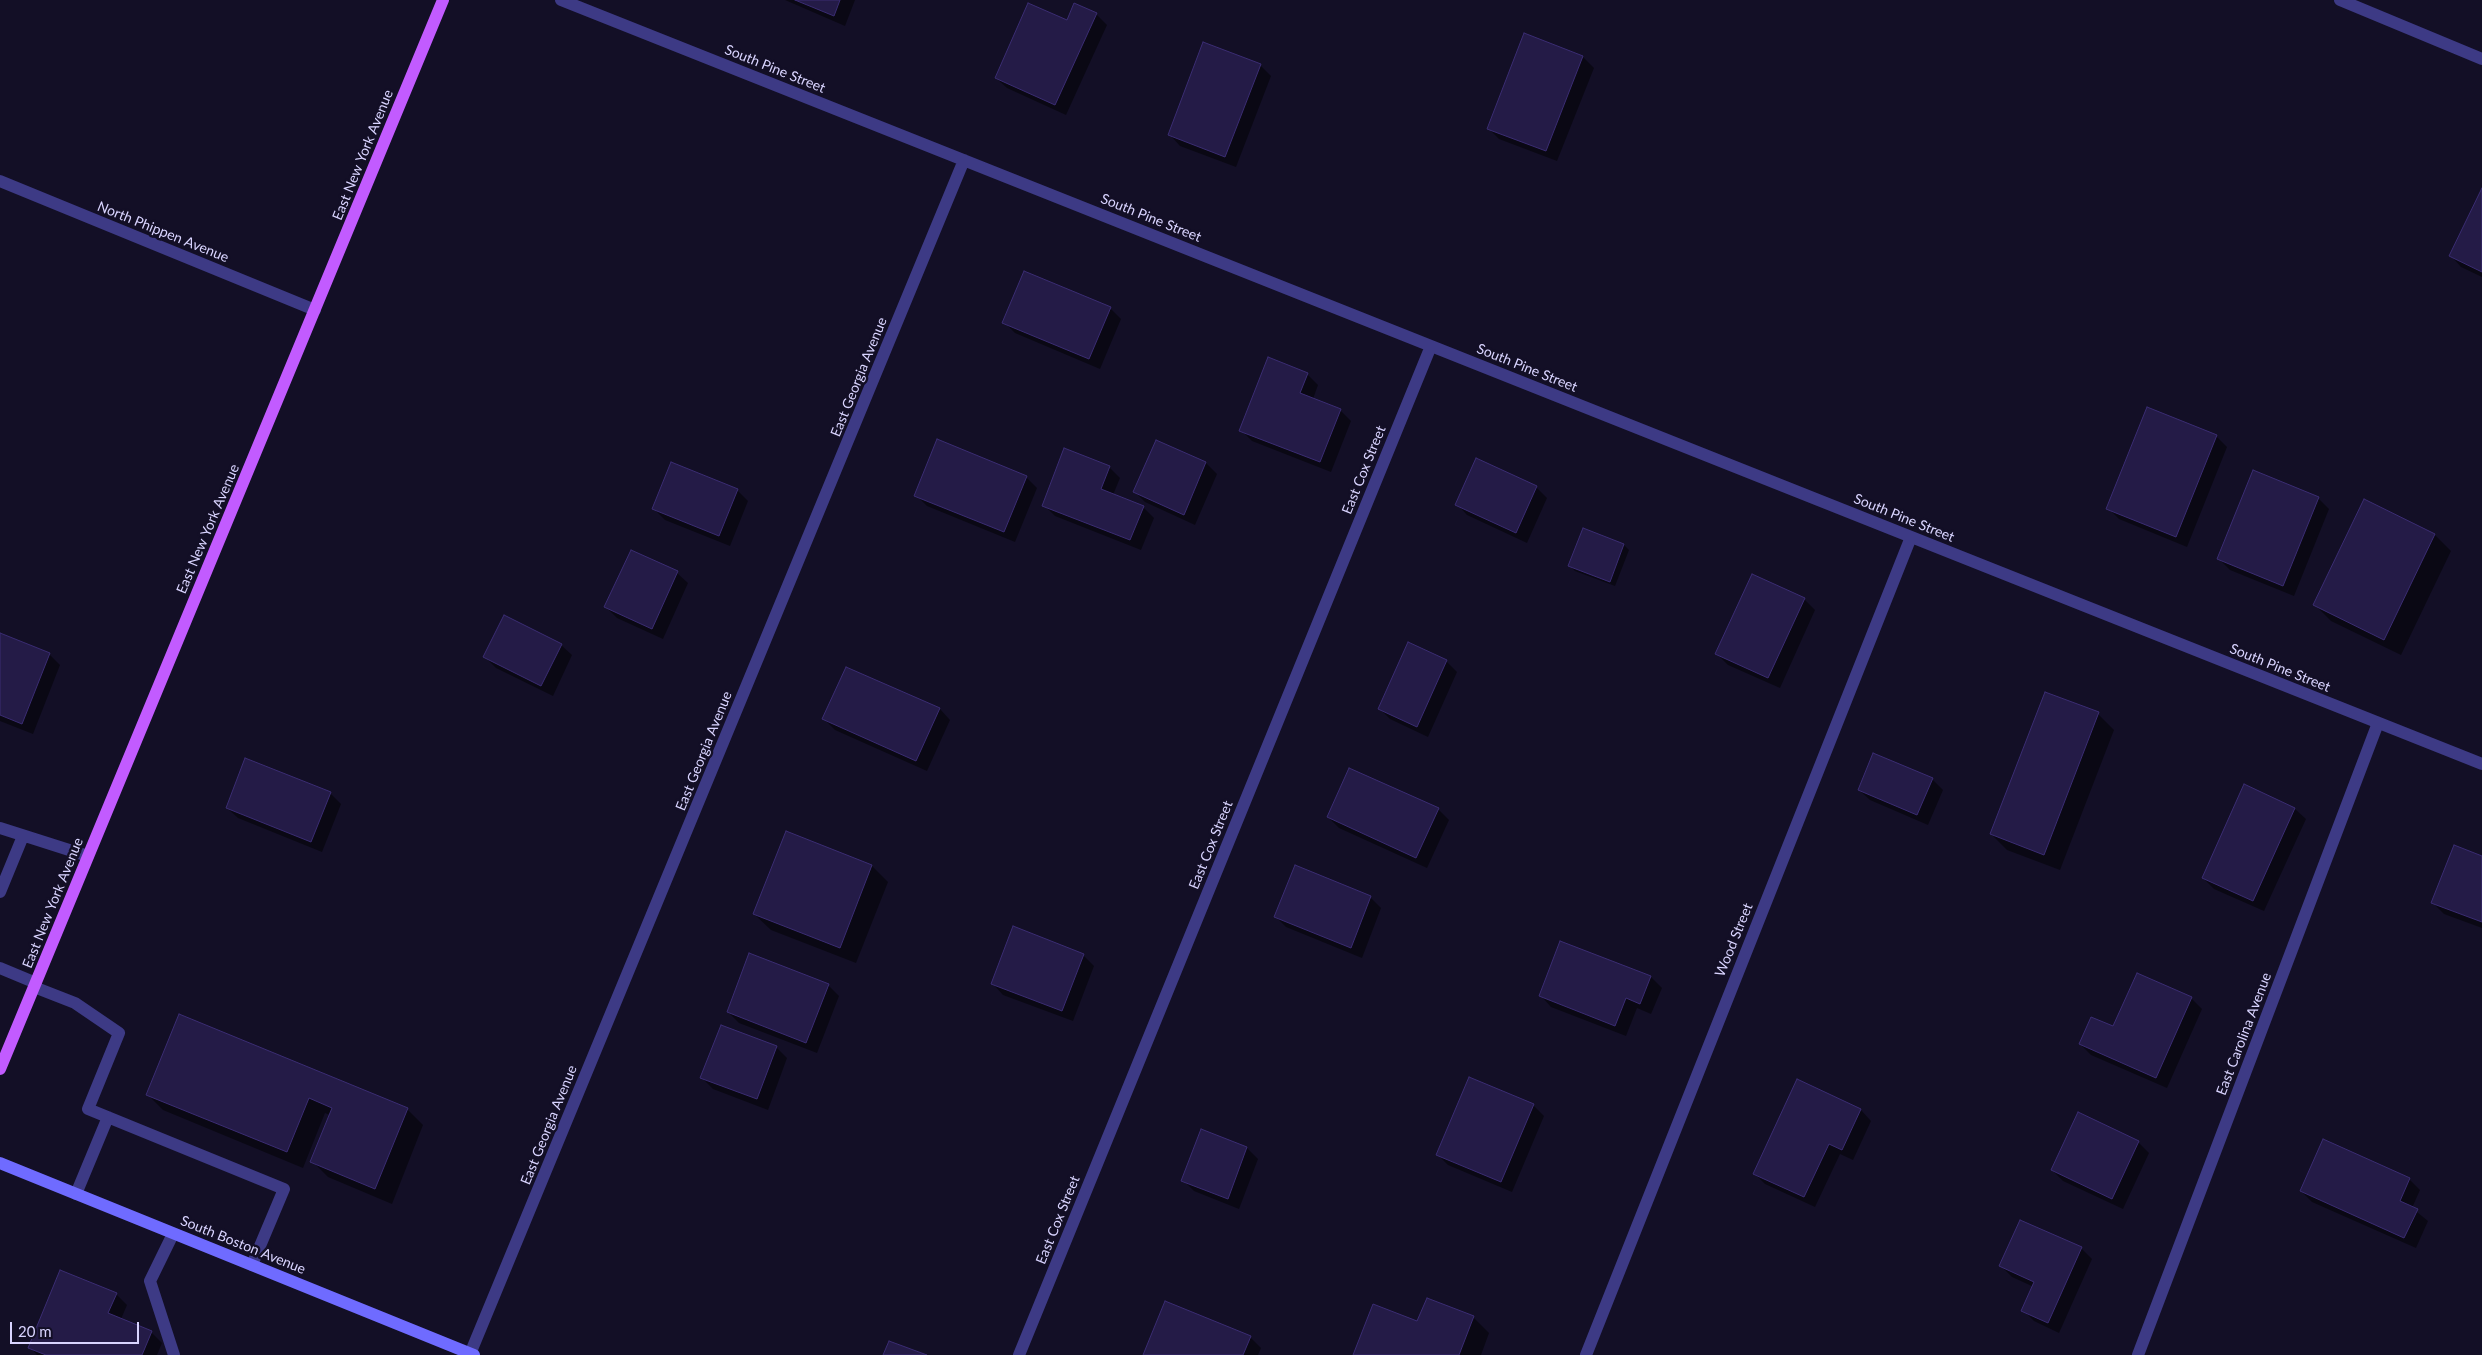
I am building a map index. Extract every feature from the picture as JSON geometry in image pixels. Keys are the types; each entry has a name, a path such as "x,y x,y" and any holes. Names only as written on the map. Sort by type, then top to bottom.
{"main road":[{"name":"East New York Avenue","path":"0,1069 443,0"}],"street":[{"name":"South Pine Street","path":"562,0 2482,764"},
{"path":"2340,0 2482,59"},
{"name":"East Georgia Avenue","path":"472,1354 964,160"},
{"name":"North Phippen Avenue","path":"0,182 315,310"},
{"name":"East Cox Street","path":"1019,1355 1431,346"},
{"name":"Wood Street","path":"1586,1355 1911,537"},
{"name":"East Carolina Avenue","path":"2138,1355 2378,723"},
{"path":"0,828 88,856"},
{"path":"0,892 23,836"},
{"path":"0,968 76,1003 119,1033 88,1109 284,1190 252,1265"},
{"path":"76,1194 108,1117"},
{"name":"South Boston Avenue","path":"0,1164 472,1354"},
{"path":"174,1234 150,1281 174,1355"}],"building":[{"path":"795,0 840,0 834,16"},
{"path":"1028,3 1067,20 1074,3 1097,13 1055,105 995,78"},
{"path":"1524,33 1583,56 1546,151 1487,129"},
{"path":"1203,42 1261,64 1225,157 1168,135"},
{"path":"2482,188 2482,272 2449,256"},
{"path":"1024,271 1111,307 1089,359 1002,323"},
{"path":"1268,357 1308,373 1300,393 1341,409 1320,462 1239,431"},
{"path":"2147,407 2217,435 2176,537 2106,509"},
{"path":"937,439 1027,476 1004,532 914,496"},
{"path":"1156,440 1206,462 1184,515 1133,492"},
{"path":"1064,448 1110,466 1101,489 1144,506 1130,540 1042,506"},
{"path":"1476,458 1537,486 1516,533 1455,505"},
{"path":"671,462 738,489 719,536 652,509"},
{"path":"2253,470 2319,497 2283,586 2217,559"},
{"path":"2364,499 2435,534 2384,640 2313,605"},
{"path":"1583,528 1624,544 1610,582 1568,566"},
{"path":"631,550 678,571 652,629 604,607"},
{"path":"1752,574 1805,598 1768,678 1715,654"},
{"path":"504,615 562,644 541,686 483,657"},
{"path":"0,633 50,653 22,724 0,715"},
{"path":"1408,642 1447,660 1417,727 1378,709"},
{"path":"846,667 940,708 916,761 822,719"},
{"path":"2045,692 2099,712 2044,855 1990,834"},
{"path":"1873,753 1933,778 1917,815 1858,790"},
{"path":"245,758 331,792 311,842 226,808"},
{"path":"1349,768 1439,808 1416,858 1327,817"},
{"path":"2244,784 2295,808 2253,901 2202,878"},
{"path":"786,831 872,865 840,948 753,914"},
{"path":"2454,845 2482,856 2482,922 2431,903"},
{"path":"1295,865 1371,896 1351,948 1274,917"},
{"path":"1013,926 1084,954 1062,1011 991,984"},
{"path":"1560,941 1651,976 1640,1004 1626,998 1615,1026 1539,996"},
{"path":"749,953 829,984 806,1043 727,1012"},
{"path":"2137,973 2192,997 2156,1078 2079,1044 2091,1017 2113,1026"},
{"path":"179,1014 408,1108 375,1189 310,1162 332,1108 309,1098 287,1152 146,1095"},
{"path":"721,1025 777,1046 757,1099 700,1078"},
{"path":"1469,1077 1534,1104 1501,1182 1436,1155"},
{"path":"1797,1079 1861,1109 1842,1150 1829,1144 1804,1197 1753,1174"},
{"path":"2078,1112 2139,1141 2112,1199 2051,1170"},
{"path":"1201,1129 1247,1147 1228,1199 1181,1181"},
{"path":"2323,1139 2410,1178 2400,1201 2418,1209 2404,1238 2300,1191"},
{"path":"2020,1220 2082,1247 2048,1323 2021,1311 2034,1282 1999,1266"},
{"path":"60,1270 117,1293 108,1313 152,1331 142,1355 46,1355 28,1348"},
{"path":"1427,1298 1474,1316 1459,1355 1353,1355 1373,1304 1417,1321"},
{"path":"1165,1301 1251,1336 1243,1355 1143,1355"},
{"path":"889,1341 927,1355 883,1355"}]}
